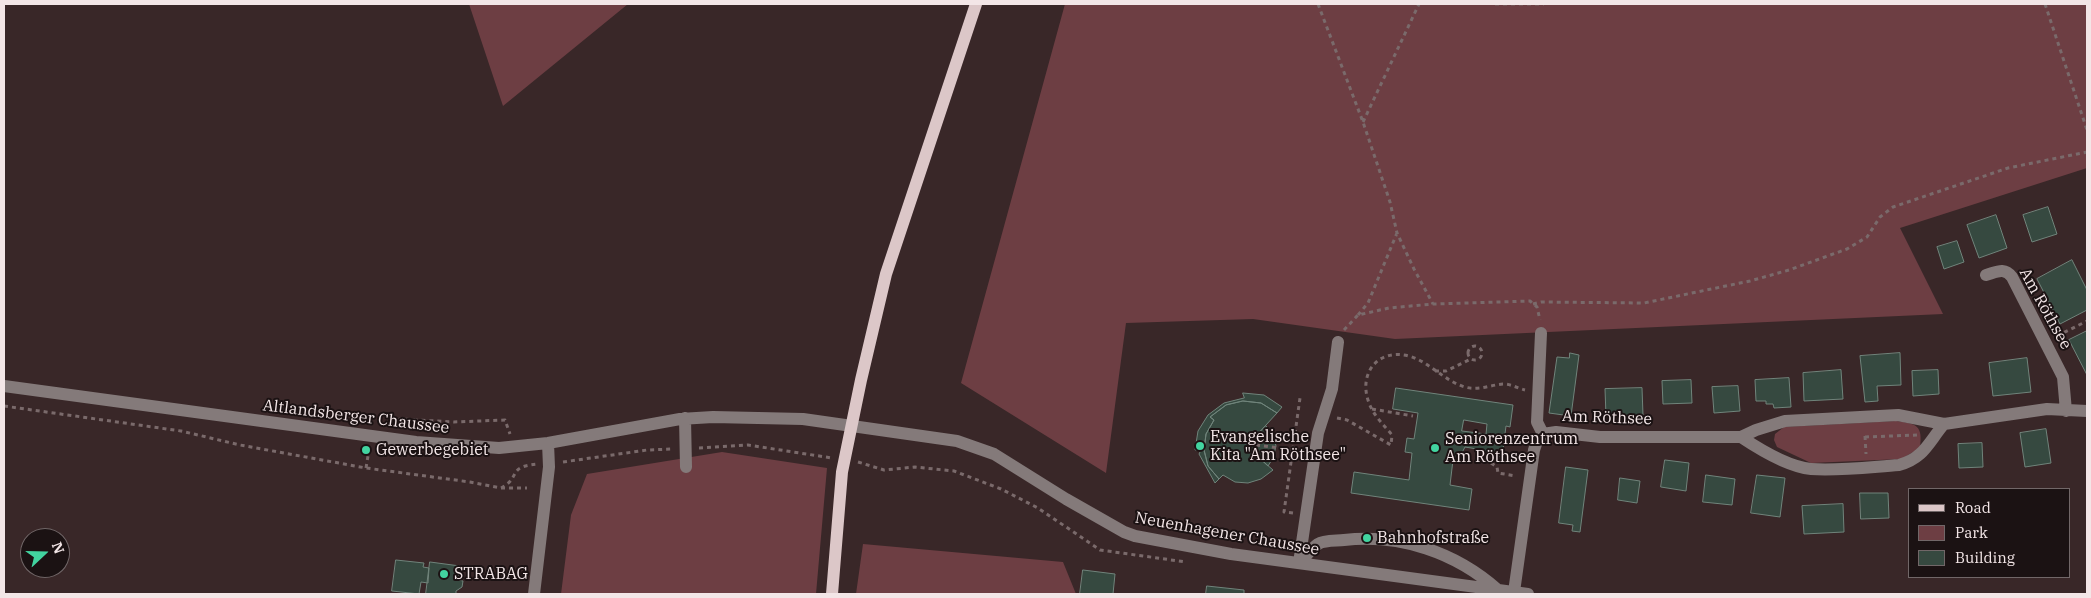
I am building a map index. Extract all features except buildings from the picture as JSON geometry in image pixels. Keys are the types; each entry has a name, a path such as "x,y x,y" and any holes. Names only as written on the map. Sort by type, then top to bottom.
{"main road":[{"path":"832,594 844,459 886,274 976,4"}],"street":[{"name":"Am Röthsee","path":"1986,275 2003,270 2012,277 2063,377 2066,411"},
{"path":"1540,333 1537,422 1544,434"},
{"path":"1299,563 1315,452 1332,389 1338,342"},
{"name":"Altlandsberger Chaussee","path":"4,386 416,442 470,447 512,447 548,444 602,432 686,418 803,419 853,426"},
{"name":"Am Röthsee","path":"1514,592 1534,450 1536,441 1544,434 1556,432 1600,437 1741,437 1785,421 1898,415 1940,430 2047,409 2087,411"},
{"path":"686,418 686,467"},
{"name":"Neuenhagener Chaussee","path":"853,426 957,441 994,454 1066,499 1124,532 1135,536 1231,554 1528,594"},
{"name":"Am Röthsee","path":"1741,437 1785,461 1809,469 1866,467 1899,465 1913,461 1924,452 1940,430"},
{"path":"534,594 549,463 548,444"},
{"path":"1299,563 1319,543 1367,538 1421,545 1440,553 1486,579 1498,590"}],"path":[{"path":"1318,4 1363,122 1390,202 1397,233 1433,304"},
{"path":"1363,122 1419,4"},
{"path":"1495,4 1544,4"},
{"path":"2045,4 2087,130"},
{"path":"1533,304 1541,302 1644,303 1766,276 1847,249 1867,238 1880,217 1894,207 2015,166 2087,152"},
{"path":"1338,342 1343,331 1368,303 1397,233"},
{"path":"1358,315 1389,308 1433,304 1530,302 1537,307 1540,333"},
{"path":"2045,342 2087,322"},
{"path":"1435,371 1446,371 1472,359 1476,360 1481,356 1482,352 1478,347 1470,349 1468,353 1472,359"},
{"path":"1324,415 1347,420 1391,445 1392,435 1372,409 1368,400 1366,383 1371,366 1390,355 1408,356 1417,359 1453,382 1467,388 1477,389 1509,384 1519,389 1538,391"},
{"path":"1300,398 1284,512 1306,515"},
{"path":"4,406 181,431 240,445 366,468 501,488 526,488"},
{"path":"1372,409 1413,416"},
{"path":"1865,418 1866,467"},
{"path":"390,428 400,419 454,422 505,420 510,431 513,463 517,468"},
{"path":"1865,437 1940,430"},
{"path":"501,488 510,483 517,468 522,465 568,462 647,450 748,445 844,459 884,470 915,467 954,471 1001,489 1038,508 1100,550 1191,562"},
{"path":"1256,445 1315,452"}],"green space":[{"path":"469,4 628,4 503,106"},
{"path":"1065,4 2087,4 2087,168 1900,228 1943,314 1395,339 1253,319 1126,323 1106,473 961,383"},
{"path":"1896,421 1909,423 1917,427 1921,440 1920,448 1901,459 1811,463 1777,447 1774,440 1775,434 1784,427"},
{"path":"722,452 827,468 816,594 561,594 571,515 587,474"},
{"path":"863,544 1063,562 1076,594 856,594"}],"place":[{"name":"Evangelische Kita \"Am Röthsee\"","path":"1200,446"},
{"name":"Seniorenzentrum Am Röthsee","path":"1435,448"},
{"name":"Gewerbegebiet","path":"366,450"},
{"name":"Bahnhofstraße","path":"1367,538"},
{"name":"STRABAG","path":"444,574"}]}
